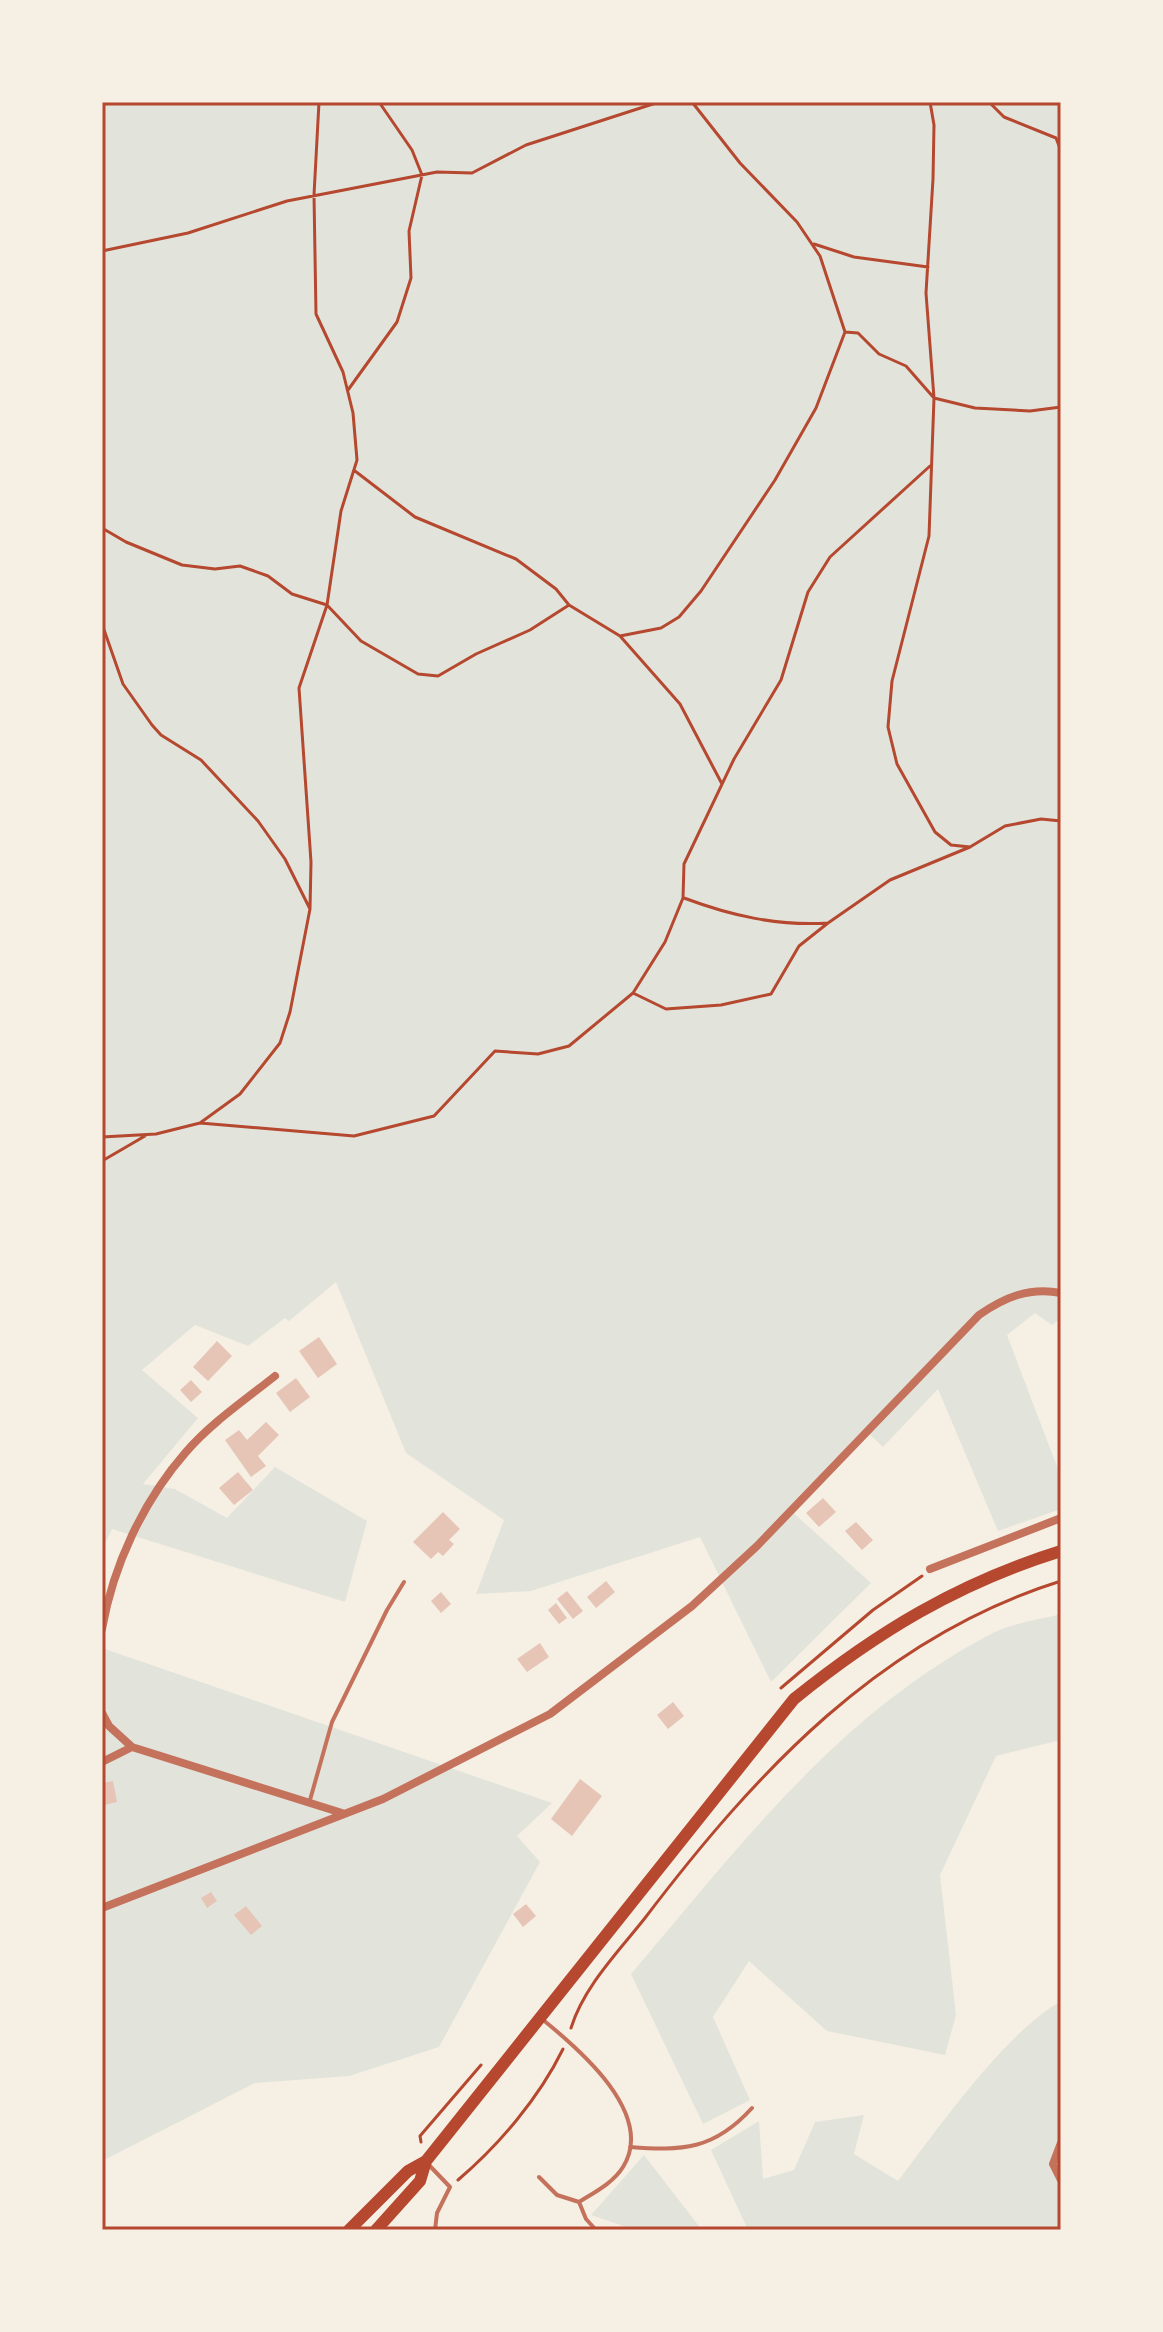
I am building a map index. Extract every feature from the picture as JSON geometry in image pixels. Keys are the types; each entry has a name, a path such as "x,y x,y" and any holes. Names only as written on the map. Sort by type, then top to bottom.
{"main road":[{"path":"376,2230 420,2181 426,2161 794,1699 857,1648 943,1596 1061,1551"},
{"path":"349,2230 408,2171 426,2161"}],"street":[{"path":"102,1908 383,1799 550,1714 692,1606 757,1546 979,1315 1022,1293 1061,1293"},
{"path":"102,1629 107,1601 128,1541 165,1480 206,1432 275,1376"},
{"path":"930,1569 1061,1518"},
{"path":"102,1713 109,1726 132,1747 310,1800 342,1813"},
{"path":"102,1762 132,1747"},
{"path":"1061,2143 1053,2164 1061,2180"}],"lane":[{"path":"310,1800 332,1722 404,1582"},
{"path":"540,2018 567,2039 624,2105 630,2126 630,2147 625,2165 613,2180 579,2202"},
{"path":"630,2147 689,2148 720,2136 752,2108"},
{"path":"426,2161 450,2187 437,2213 435,2230"},
{"path":"539,2177 557,2195 579,2202 586,2219 596,2230"}],"path":[{"path":"200,1123 240,1094 280,1043 290,1012 310,909 311,862 299,688 327,605 341,511 357,460 343,372 316,314 314,195 319,102"},
{"path":"347,391 397,322 411,278 409,231 422,175 412,150 379,102"},
{"path":"102,251 188,233 314,195 422,175 472,173 526,145 659,102"},
{"path":"620,636 661,628 679,617 701,591 775,480 802,432 845,332 820,256 797,222 740,163 692,102"},
{"path":"930,102 934,125 926,293 934,398 929,536 892,681 888,727 897,764 935,832 951,845 970,847"},
{"path":"989,102 1004,117 1056,138 1061,151"},
{"path":"812,244 854,257 928,267"},
{"path":"845,332 858,333 879,354 906,366 934,398 975,408 1030,411 1061,407"},
{"path":"102,1137 148,1134 200,1123 354,1136 434,1116 495,1051 538,1054 569,1046 633,993 665,942 683,898 684,864 722,784 781,680 808,592 830,557 930,466"},
{"path":"354,470 415,517 516,559 556,589 569,605 620,636 680,704 722,784"},
{"path":"102,528 126,542 182,565 215,569 240,566 268,576 292,594 327,605 361,641 418,674 438,676 476,654 530,630 569,605"},
{"path":"102,624 123,684 152,725 161,735 201,760 242,802 285,859 310,909"},
{"path":"633,993 666,1009 721,1005 771,994 799,946 890,880 970,847 1005,826 1041,819 1061,821"},
{"path":"683,898 736,917 768,922 828,923"},
{"path":"102,1161 148,1134"},
{"path":"450,2187 508,2128 550,2076 588,1992 665,1890 734,1806 806,1733 857,1689 912,1649 953,1625 1061,1581"}],"shaded area":[{"path":"102,102 1061,102 1061,1318 1052,1325 1035,1313 1007,1335 1061,1477 1061,1509 998,1531 938,1389 883,1447 864,1429 788,1508 871,1583 771,1682 700,1537 531,1591 476,1594 504,1520 406,1453 336,1282 289,1321 285,1318 248,1346 195,1325 142,1370 198,1418 143,1484 175,1489 227,1518 275,1467 367,1521 345,1602 112,1529 102,1550"},
{"path":"1061,1614 1061,1740 996,1756 940,1875 956,2015 945,2055 827,2031 749,1961 713,2017 750,2100 703,2124 631,1974 794,1786 886,1703 936,1666 991,1634 1016,1624"},
{"path":"102,1648 552,1803 517,1836 540,1862 439,2047 349,2076 255,2083 102,2161"},
{"path":"1061,2001 1061,2230 748,2230 711,2150 759,2121 763,2179 794,2170 815,2122 864,2115 854,2154 898,2181 995,2058 1039,2016"},
{"path":"644,2155 702,2230 635,2230 591,2215"}],"building":[{"path":"319,1337 337,1364 318,1378 299,1351"},
{"path":"217,1341 232,1356 208,1381 193,1367"},
{"path":"296,1378 310,1397 290,1412 276,1393"},
{"path":"191,1380 202,1392 191,1402 180,1390"},
{"path":"266,1422 279,1435 258,1456 266,1466 251,1477 225,1440 239,1430 247,1440"},
{"path":"238,1472 253,1490 234,1505 219,1488"},
{"path":"823,1498 836,1512 819,1527 806,1513"},
{"path":"443,1512 460,1529 449,1540 454,1544 443,1556 438,1552 431,1559 413,1542"},
{"path":"856,1522 873,1540 862,1550 845,1531"},
{"path":"606,1581 615,1592 596,1608 587,1597"},
{"path":"567,1591 583,1611 573,1619 557,1599"},
{"path":"441,1592 451,1604 441,1613 431,1601"},
{"path":"556,1603 567,1618 559,1624 548,1610"},
{"path":"540,1643 549,1657 527,1672 517,1659"},
{"path":"673,1702 684,1716 668,1729 657,1715"},
{"path":"580,1779 602,1796 572,1836 551,1819"},
{"path":"113,1781 117,1802 104,1805 102,1783"},
{"path":"211,1892 217,1901 207,1908 201,1898"},
{"path":"526,1904 536,1916 523,1927 513,1914"},
{"path":"246,1906 262,1926 251,1935 234,1915"}]}
